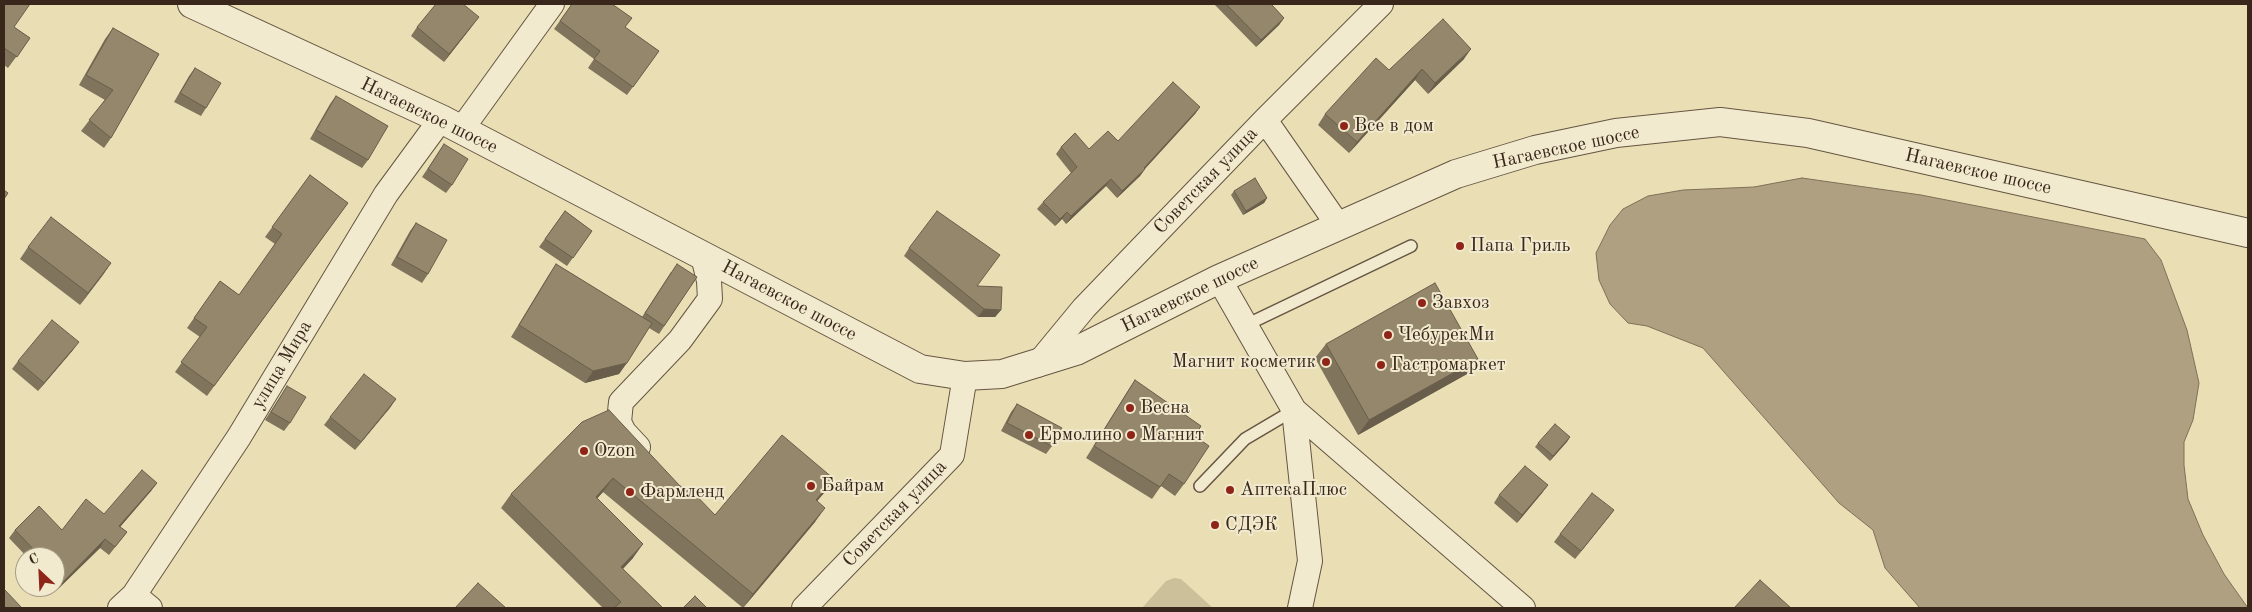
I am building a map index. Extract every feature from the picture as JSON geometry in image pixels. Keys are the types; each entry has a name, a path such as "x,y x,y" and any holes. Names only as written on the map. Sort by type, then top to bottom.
{"street":[{"name":"Нагаевское шоссе","path":"192,4 451,125 920,369 964,376 1002,374 1037,365 1076,351 1219,279 1338,224 1456,174 1535,150 1616,133 1720,122 1808,133 2248,232"},
{"name":"улица Мира","path":"135,604 239,437 386,194 451,125 552,4"},
{"name":"Советская улица","path":"1037,365 1084,308 1265,120 1381,4"},
{"path":"1265,120 1338,224"},
{"path":"655,464 624,432 619,422 619,410 621,402 680,340 710,299 709,281 703,256"},
{"path":"1219,279 1294,410 1523,608"},
{"name":"Советская улица","path":"804,608 952,455 964,376"},
{"path":"1294,410 1310,560 1300,608"}],"lane":[{"path":"1246,325 1411,246"},
{"path":"1200,486 1244,439 1294,410"}],"shaded area":[{"path":"1802,178 1921,195 2145,239 2161,260 2187,330 2199,383 2193,420 2184,442 2184,465 2188,499 2203,535 2224,574 2248,608 1920,608 1885,568 1873,530 1839,503 1703,348 1647,326 1628,323 1610,304 1599,280 1596,253 1610,225 1623,209 1648,196 1683,190 1754,187"},
{"path":"1174,578 1181,579 1213,608 1142,608 1166,581"}],"building":[{"path":"4,4 30,4 14,27 30,38 17,57 4,48"},
{"path":"436,4 463,4 479,17 449,54 417,27"},
{"path":"572,4 612,4 632,18 625,27 659,51 633,87 594,59 600,51 560,21"},
{"path":"1226,4 1271,4 1284,18 1261,40"},
{"path":"1443,19 1471,49 1435,83 1422,69 1357,142 1325,114 1376,58 1389,70"},
{"path":"113,28 159,54 111,138 89,120 113,90 86,75"},
{"path":"195,68 221,83 206,108 180,93"},
{"path":"1173,82 1200,107 1145,169 1122,191 1111,179 1071,216 1067,212 1060,219 1043,202 1077,167 1061,147 1075,133 1089,149 1108,131 1118,141"},
{"path":"336,96 388,126 368,160 316,130"},
{"path":"444,144 468,159 452,185 428,169"},
{"path":"310,175 348,203 214,386 181,362 207,327 194,318 220,281 239,295 282,234 272,227"},
{"path":"1255,178 1267,198 1246,211 1234,191"},
{"path":"4,190 8,193 4,199"},
{"path":"565,211 592,231 573,258 545,239"},
{"path":"937,211 1000,255 977,286 1002,287 1001,310 984,309 909,248"},
{"path":"51,217 111,263 88,293 28,247"},
{"path":"416,223 447,240 428,274 397,257"},
{"path":"556,264 652,323 627,363 593,371 519,325"},
{"path":"677,264 697,277 664,326 645,313"},
{"path":"1435,283 1478,359 1369,420 1326,344"},
{"path":"52,320 79,342 44,383 18,361"},
{"path":"364,374 396,399 361,442 330,417"},
{"path":"1135,380 1201,426 1195,436 1209,446 1184,484 1169,474 1160,487 1094,446"},
{"path":"287,386 306,397 290,423 271,412"},
{"path":"1017,404 1062,428 1052,446 1007,423"},
{"path":"609,410 680,486 690,489 715,515 782,435 834,479 816,500 825,508 753,594 613,478 596,497 643,544 621,567 663,608 614,608 621,602 511,494 582,422"},
{"path":"1555,424 1570,437 1553,456 1538,443"},
{"path":"1525,466 1548,485 1522,515 1499,495"},
{"path":"142,470 157,483 119,526 127,532 115,547 105,539 65,580 65,547 31,547 15,530 39,506 62,530 86,499 104,514"},
{"path":"1592,493 1614,510 1581,551 1560,534"},
{"path":"1760,580 1791,608 1734,608"},
{"path":"478,583 506,608 455,608"},
{"path":"4,589 22,608 4,608"},
{"path":"695,596 707,608 683,608"}],"place":[{"name":"Все в дом","path":"1344,126"},
{"name":"Папа Гриль","path":"1460,246"},
{"name":"Завхоз","path":"1422,303"},
{"name":"ЧебурекМи","path":"1388,335"},
{"name":"Магнит косметик","path":"1326,362"},
{"name":"Гастромаркет","path":"1381,365"},
{"name":"Весна","path":"1130,408"},
{"name":"Ермолино","path":"1029,435"},
{"name":"Магнит","path":"1131,435"},
{"name":"Ozon","path":"584,451"},
{"name":"Байрам","path":"811,486"},
{"name":"АптекаПлюс","path":"1230,490"},
{"name":"Фармленд","path":"630,492"},
{"name":"СДЭК","path":"1215,525"}]}
